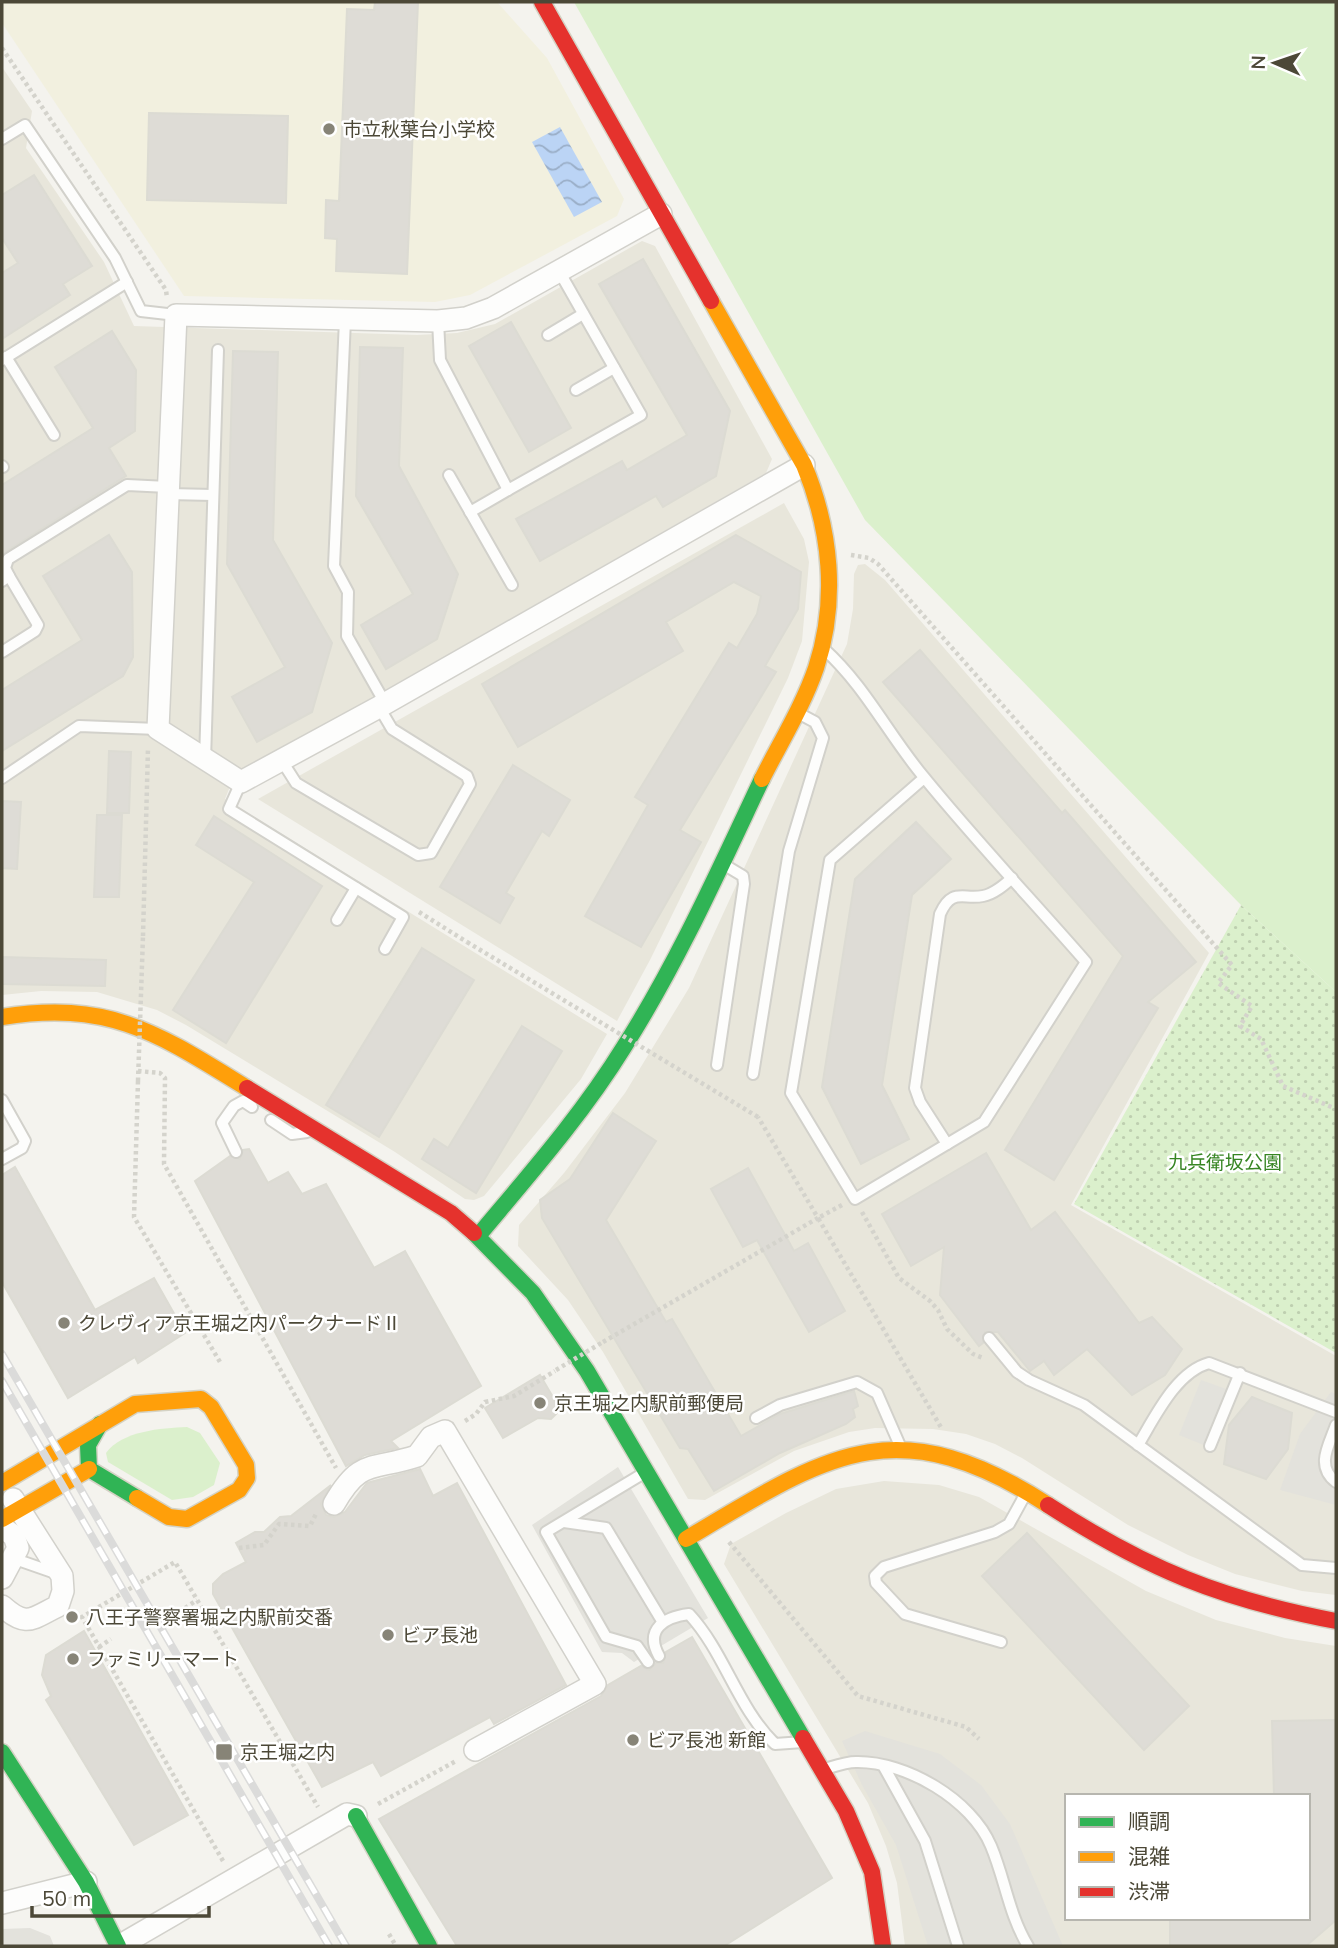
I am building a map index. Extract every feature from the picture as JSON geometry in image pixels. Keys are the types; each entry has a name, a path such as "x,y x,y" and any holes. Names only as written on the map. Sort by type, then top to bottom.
{"street":[{"path":"478,1236 577,1116 624,1049 668,974 796,711 822,648 829,599 829,555 818,499 804,465 542,2"},
{"path":"661,214 480,314 438,321 345,320 172,307 168,491 153,737 205,760 241,782 804,465"},
{"path":"2,1017 70,1011 134,1024 178,1044 451,1213 478,1236 553,1318 647,1471 822,1769 851,1820 865,1853 877,1893 883,1946"},
{"path":"2,1483 135,1404 201,1399 211,1407 246,1465 247,1478 239,1490 187,1519 169,1517 89,1469"},
{"path":"89,1469 88,1446 100,1424"},
{"path":"334,1504 351,1476 366,1467 417,1456 431,1437 445,1431 595,1684 475,1750"},
{"path":"686,1539 800,1472 855,1455 927,1451 978,1464 1028,1490 1125,1553 1155,1568 1236,1599 1336,1621"},
{"path":"2,1519 89,1469"},
{"path":"2,1493 13,1499 21,1508 62,1576 63,1591 58,1606 27,1621 17,1619 2,1606"},
{"path":"2,1527 14,1536 18,1548 15,1559 2,1578"},
{"path":"2,1752 86,1882 119,1946 347,1814 356,1816 429,1946"},
{"path":"2,1903 86,1882"}],"lane":[{"path":"2,139 25,125 115,258 141,311 172,307"},
{"path":"470,512 641,415 558,271"},
{"path":"54,435 4,358 127,282"},
{"path":"548,335 583,314"},
{"path":"282,761 296,783 418,855 431,853 470,784 467,776 393,729 347,636 348,592 334,566 345,320"},
{"path":"438,321 440,360 508,490"},
{"path":"205,760 218,350"},
{"path":"576,390 614,368"},
{"path":"449,475 512,585"},
{"path":"2,652 35,631 38,625 5,578 8,559 127,485 213,495"},
{"path":"822,648 860,687 924,778 1086,962 984,1122 855,1199 791,1093 830,860 924,778"},
{"path":"753,1074 789,851 823,738 815,722 796,711"},
{"path":"2,778 79,726 153,737"},
{"path":"241,782 229,809 403,917 385,949"},
{"path":"717,1065 744,884 743,876 722,864"},
{"path":"947,1144 920,1101 915,1088 940,914 945,904 954,897 962,894 981,897 1012,878"},
{"path":"337,920 356,888"},
{"path":"2,1100 25,1141 22,1148 2,1159"},
{"path":"236,1152 222,1123 234,1106 243,1101 292,1134 321,1131"},
{"path":"989,1338 1002,1356 1029,1380 1084,1405 1302,1565 1336,1568"},
{"path":"1138,1445 1170,1395 1196,1368 1217,1363 1336,1412"},
{"path":"1210,1446 1240,1373"},
{"path":"756,1418 780,1405 857,1382 877,1393 902,1451"},
{"path":"1336,1425 1324,1458 1329,1475 1336,1482"},
{"path":"647,1471 546,1532 599,1627 607,1637 636,1646 653,1659 653,1640 662,1621 671,1616 689,1614 703,1629 757,1726 775,1744 806,1742"},
{"path":"1001,1642 905,1615 876,1583 875,1576 884,1567 995,1532 1009,1524 1028,1490"},
{"path":"564,1522 606,1528 662,1621"},
{"path":"15,1559 62,1576"},
{"path":"822,1769 856,1762 884,1767 929,1781 951,1797 991,1845 1013,1916 1028,1946"},
{"path":"884,1767 925,1841 958,1946"}],"path":[{"path":"2,48 166,290 172,307"},
{"path":"847,555 859,555 878,564 1232,965 1219,983 1252,1006 1240,1026 1261,1039 1283,1086 1336,1109"},
{"path":"153,737 143,936 134,1217 220,1362"},
{"path":"467,942 758,1117 943,1433"},
{"path":"138,1071 160,1073 165,1078 164,1164 345,1484"},
{"path":"445,1431 469,1420 485,1402 514,1396 603,1342 855,1199 899,1278 939,1310 947,1329 973,1354 986,1359 1002,1356"},
{"path":"239,1548 264,1545 279,1524 310,1526 318,1509 334,1504"},
{"path":"726,1539 858,1696 967,1727 979,1739"},
{"path":"234,1880 82,1617 175,1562 329,1825"},
{"path":"184,1608 197,1600"},
{"path":"99,1647 111,1639"},
{"path":"356,1816 475,1750"},
{"path":"382,1922 396,1946"}],"shaded area":[{"name":"市立秋葉台小学校","path":"2,2 497,2 547,58 624,199 617,216 470,295 435,302 184,296 2,23"},
{"path":"2,67 32,111 26,148 104,262 134,326 417,335 457,333 495,324 642,241 655,246 772,459 766,473 249,768 237,769 225,799 607,1034 581,1079 484,1196 474,1200 465,1199 395,1152 157,1010 97,992 41,991 2,995"},
{"path":"784,503 804,539 809,562 802,641 788,678 650,960 617,1021 258,799"},
{"path":"865,564 885,580 1209,953 1071,1205 1336,1356 1336,1595 1302,1591 1235,1574 1188,1555 1128,1525 995,1444 966,1434 933,1429 875,1428 849,1432 794,1451 705,1500 688,1499 603,1352 568,1300 518,1246 519,1225 564,1173 625,1093 689,988 847,644 853,609 854,574 858,565"},
{"path":"1201,1380 1229,1390 1206,1446 1179,1435"},
{"path":"1331,1392 1336,1394 1336,1505 1280,1490 1300,1434"},
{"path":"618,1467 708,1618 634,1662 622,1653 602,1652 532,1525"},
{"path":"884,1481 939,1485 979,1497 1146,1591 1216,1620 1285,1638 1336,1646 1336,1946 905,1946 897,1883 886,1846 868,1803 724,1564 731,1544 836,1489"},
{"path":"865,1731 940,1754 981,1785 1010,1824 1063,1946 928,1946 896,1845 862,1785 842,1741"},
{"path":"30,1928 50,1936 54,1946 2,1946 2,1929"}],"green space":[{"path":"574,2 1336,2 1336,992 1241,905 865,520"},
{"name":"九兵衛坂公園","path":"1241,905 1336,992 1336,1353 1074,1204"},
{"path":"187,1427 200,1433 220,1463 214,1485 193,1497 172,1500 108,1462 106,1453 132,1435"}],"water":[{"path":"560,127 602,202 574,217 532,142"}],"building":[{"path":"375,2 418,2 407,274 336,271 337,239 325,238 326,200 339,201 347,9 374,10"},
{"path":"149,113 288,116 286,203 147,200"},
{"path":"34,175 92,266 63,284 70,295 2,339 2,273 18,263 2,238 2,195"},
{"path":"643,259 730,411 716,476 663,507 656,496 540,561 516,519 622,461 627,470 687,435 599,284"},
{"path":"511,322 571,428 529,452 469,346"},
{"path":"112,331 136,370 135,431 109,448 126,476 2,554 2,485 93,428 55,367"},
{"path":"360,347 403,348 399,466 458,574 437,639 386,669 361,625 413,594 356,496"},
{"path":"233,351 278,352 273,540 332,643 312,712 257,742 232,697 285,667 227,564"},
{"path":"109,535 132,572 133,657 123,676 2,751 2,690 82,640 43,576"},
{"path":"736,535 801,572 798,609 765,666 776,672 680,830 701,842 641,947 585,916 648,805 635,797 729,643 737,648 757,614 761,596 734,582 666,622 683,651 518,747 482,684"},
{"path":"920,650 1062,813 1065,810 1196,962 1148,1002 1158,1008 1054,1180 1005,1150 1123,956 883,682"},
{"path":"109,751 131,752 129,813 107,813"},
{"path":"513,765 570,800 549,836 542,831 506,893 514,898 500,923 440,887"},
{"path":"2,801 21,802 17,869 2,868"},
{"path":"97,815 122,815 119,897 94,897"},
{"path":"214,816 322,886 226,1043 173,1010 254,882 196,845"},
{"path":"916,822 951,859 912,895 882,1085 909,1139 861,1164 822,1087 855,879"},
{"path":"422,948 474,980 379,1137 326,1105"},
{"path":"2,957 106,960 105,986 2,984"},
{"path":"522,1026 562,1051 476,1193 422,1159 434,1139 448,1148"},
{"path":"613,1113 656,1141 606,1220 666,1322 672,1319 741,1436 780,1414 854,1391 858,1406 853,1409 855,1417 846,1424 780,1453 714,1491 688,1449 680,1448 542,1218 540,1200 570,1179"},
{"path":"249,1149 268,1183 288,1172 302,1194 326,1184 374,1268 405,1251 481,1386 391,1441 398,1448 365,1455 346,1466 195,1181 230,1156 240,1159 243,1150"},
{"path":"986,1153 1031,1230 1055,1212 1139,1323 1152,1317 1182,1349 1165,1375 1132,1395 1087,1349 1054,1375 1044,1361 1030,1371 998,1332 985,1332 983,1343 979,1346 940,1295 944,1247 911,1266 882,1214"},
{"name":"クレヴィア京王堀之内パークナードⅡ","path":"15,1167 95,1310 154,1278 185,1333 138,1363 135,1357 68,1398 2,1282 2,1175"},
{"path":"748,1168 794,1251 808,1243 845,1311 809,1332 757,1240 743,1247 711,1189"},
{"path":"540,1375 557,1404 557,1413 551,1419 538,1418 503,1438 485,1408"},
{"path":"1252,1397 1292,1413 1288,1449 1266,1479 1224,1464 1229,1425"},
{"name":"ビア長池","path":"420,1469 433,1496 457,1483 566,1685 494,1724 490,1717 381,1776 373,1762 322,1787 213,1594 213,1584 223,1574 246,1562 236,1543 255,1532 264,1532 280,1517 291,1516 331,1485 321,1504 326,1515 334,1517 345,1512 367,1483"},
{"path":"1027,1533 1189,1706 1144,1750 982,1576"},
{"path":"84,1631 188,1815 134,1845 46,1700 51,1696 42,1675 46,1655"},
{"name":"ビア長池 新館","path":"692,1637 832,1878 724,1946 457,1946 379,1819 601,1696 608,1685 641,1666 649,1670 656,1663 663,1663 666,1652"},
{"path":"1336,1720 1336,1920 1306,1946 1170,1946 1170,1920 1310,1920 1310,1794 1274,1794 1272,1721"}],"railway":[{"path":"2,1354 346,1946"},
{"path":"2,1381 329,1946"}],"traffic: fast":[{"path":"478,1236 573,1121 644,1015 680,949 762,779"},
{"path":"474,1233 533,1293 587,1371 803,1738"},
{"path":"100,1424 88,1445 89,1469 137,1498"},
{"path":"2,1752 86,1882 118,1946"},
{"path":"356,1816 429,1946"}],"traffic: slow":[{"path":"711,301 804,465 820,515 828,566 827,617 816,668 798,710 762,779"},
{"path":"2,1017 74,1013 132,1026 160,1037 247,1088"},
{"path":"2,1483 135,1404 201,1399 211,1407 246,1465 247,1478 239,1490 187,1519 169,1517 137,1498"},
{"path":"686,1539 780,1484 822,1465 862,1453 903,1450 946,1457 994,1475 1048,1505"},
{"path":"2,1519 89,1469"}],"traffic: jam":[{"path":"542,2 711,301"},
{"path":"247,1088 451,1213 474,1233"},
{"path":"1048,1505 1118,1547 1186,1579 1256,1603 1336,1621"},
{"path":"803,1738 846,1811 872,1872 883,1946"}],"place":[{"name":"市立秋葉台小学校","path":"329,129"},
{"name":"クレヴィア京王堀之内パークナードⅡ","path":"64,1323"},
{"name":"京王堀之内駅前郵便局","path":"540,1403"},
{"name":"八王子警察署堀之内駅前交番","path":"72,1617"},
{"name":"ビア長池","path":"388,1635"},
{"name":"ファミリーマート","path":"73,1659"},
{"name":"ビア長池 新館","path":"633,1740"},
{"name":"京王堀之内","path":"224,1752"}]}
